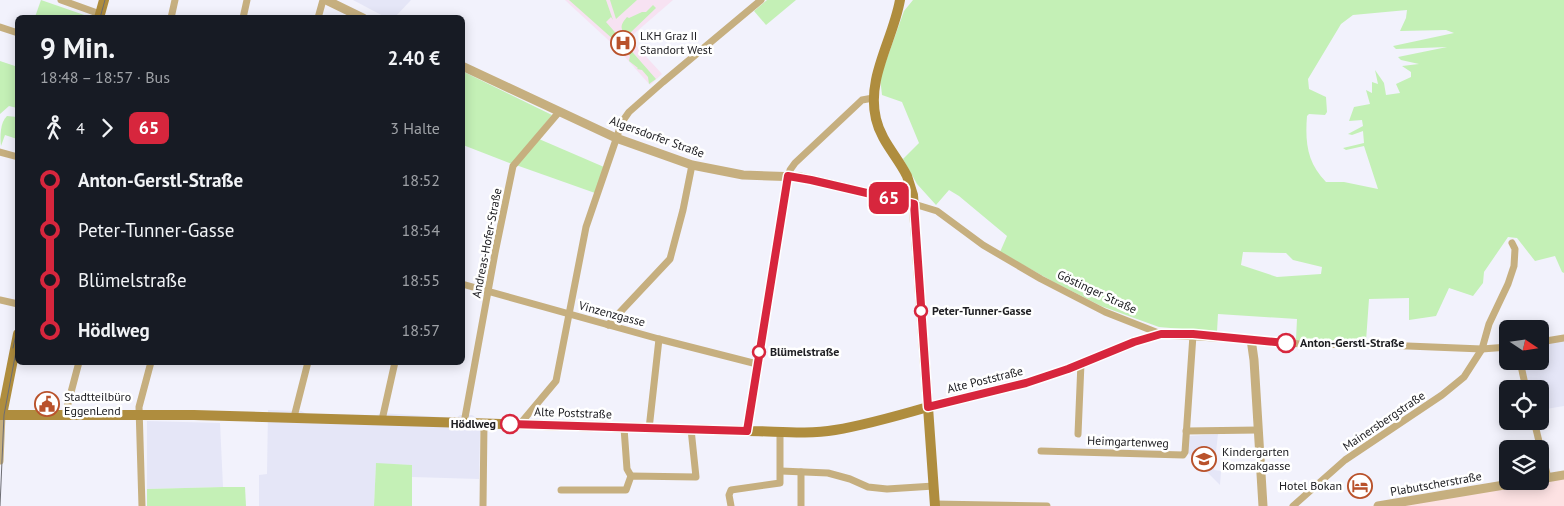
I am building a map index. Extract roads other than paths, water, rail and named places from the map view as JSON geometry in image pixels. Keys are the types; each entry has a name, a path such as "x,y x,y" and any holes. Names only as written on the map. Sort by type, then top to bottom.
{"main road":[{"path":"99,15 104,0"},
{"path":"902,0 876,77 873,98 876,119 883,139 907,177 914,204 935,505"},
{"path":"1,415 15,348"},
{"name":"Alte Poststraße","path":"1,415 294,418 780,431 834,430 928,407"}],"street":[{"path":"61,0 97,15"},
{"path":"172,15 176,0"},
{"path":"244,15 247,0"},
{"path":"319,15 324,0 356,15"},
{"path":"520,424 556,381 586,227 622,122 629,112 761,0"},
{"path":"0,27 15,32"},
{"name":"Algersdorfer Straße","path":"465,67 616,138 692,165 742,175 788,176 811,180 914,204"},
{"path":"747,431 790,170 795,163 862,100 873,98"},
{"name":"Andreas-Hofer-Straße","path":"464,423 513,166 559,112"},
{"path":"0,152 15,157"},
{"path":"608,325 670,259 692,165"},
{"name":"Göstinger Straße","path":"914,204 936,211 983,245 1048,283 1105,312 1161,334 1193,334 1304,345 1359,344 1482,349 1499,348"},
{"name":"Mainersbergstraße","path":"1293,506 1345,460 1442,395 1464,377 1482,349 1484,336 1508,284 1514,266 1515,249 1512,243"},
{"name":"Vinzenzgasse","path":"465,285 659,339 757,364"},
{"path":"0,300 15,303"},
{"name":"Alte Poststraße","path":"928,407 1003,390 1161,334"},
{"name":"Heimgartenweg","path":"1041,451 1183,455 1185,452 1193,334"},
{"path":"1549,340 1564,338"},
{"path":"650,429 659,339"},
{"path":"1251,339 1253,343 1263,506"},
{"name":"Heimgartenweg","path":"1078,434 1082,363"},
{"path":"65,415 78,365"},
{"path":"142,506 139,407 150,365"},
{"path":"294,418 307,365"},
{"path":"382,420 393,365"},
{"path":"0,461 1,415"},
{"path":"483,506 484,423"},
{"path":"561,490 626,490 631,476 627,469 624,428"},
{"path":"631,476 696,477 691,429"},
{"path":"1186,431 1258,430"},
{"path":"731,506 729,496 731,490 780,483 780,431"},
{"path":"781,471 828,473 850,479 868,487 887,490 934,486"},
{"path":"801,472 801,506"},
{"path":"1549,478 1564,476"},
{"name":"Plabutscherstraße","path":"1378,506 1499,486"},
{"path":"935,505 1047,506"}],"tram line":[{"path":"101,15 105,0"},
{"path":"13,348 15,339"},
{"path":"0,506 4,415 15,357"}],"place":[{"name":"LKH Graz II Standort West","path":"623,43"},
{"name":"Peter-Tunner-Gasse","path":"921,311"},
{"name":"Anton-Gerstl-Straße","path":"1286,343"},
{"name":"Blümelstraße","path":"759,352"},
{"name":"Stadtteilbüro EggenLend","path":"47,404"},
{"name":"Hödlweg","path":"510,424"},
{"name":"Kindergarten Komzakgasse","path":"1204,459"},
{"name":"Hotel Bokan","path":"1360,486"}]}
